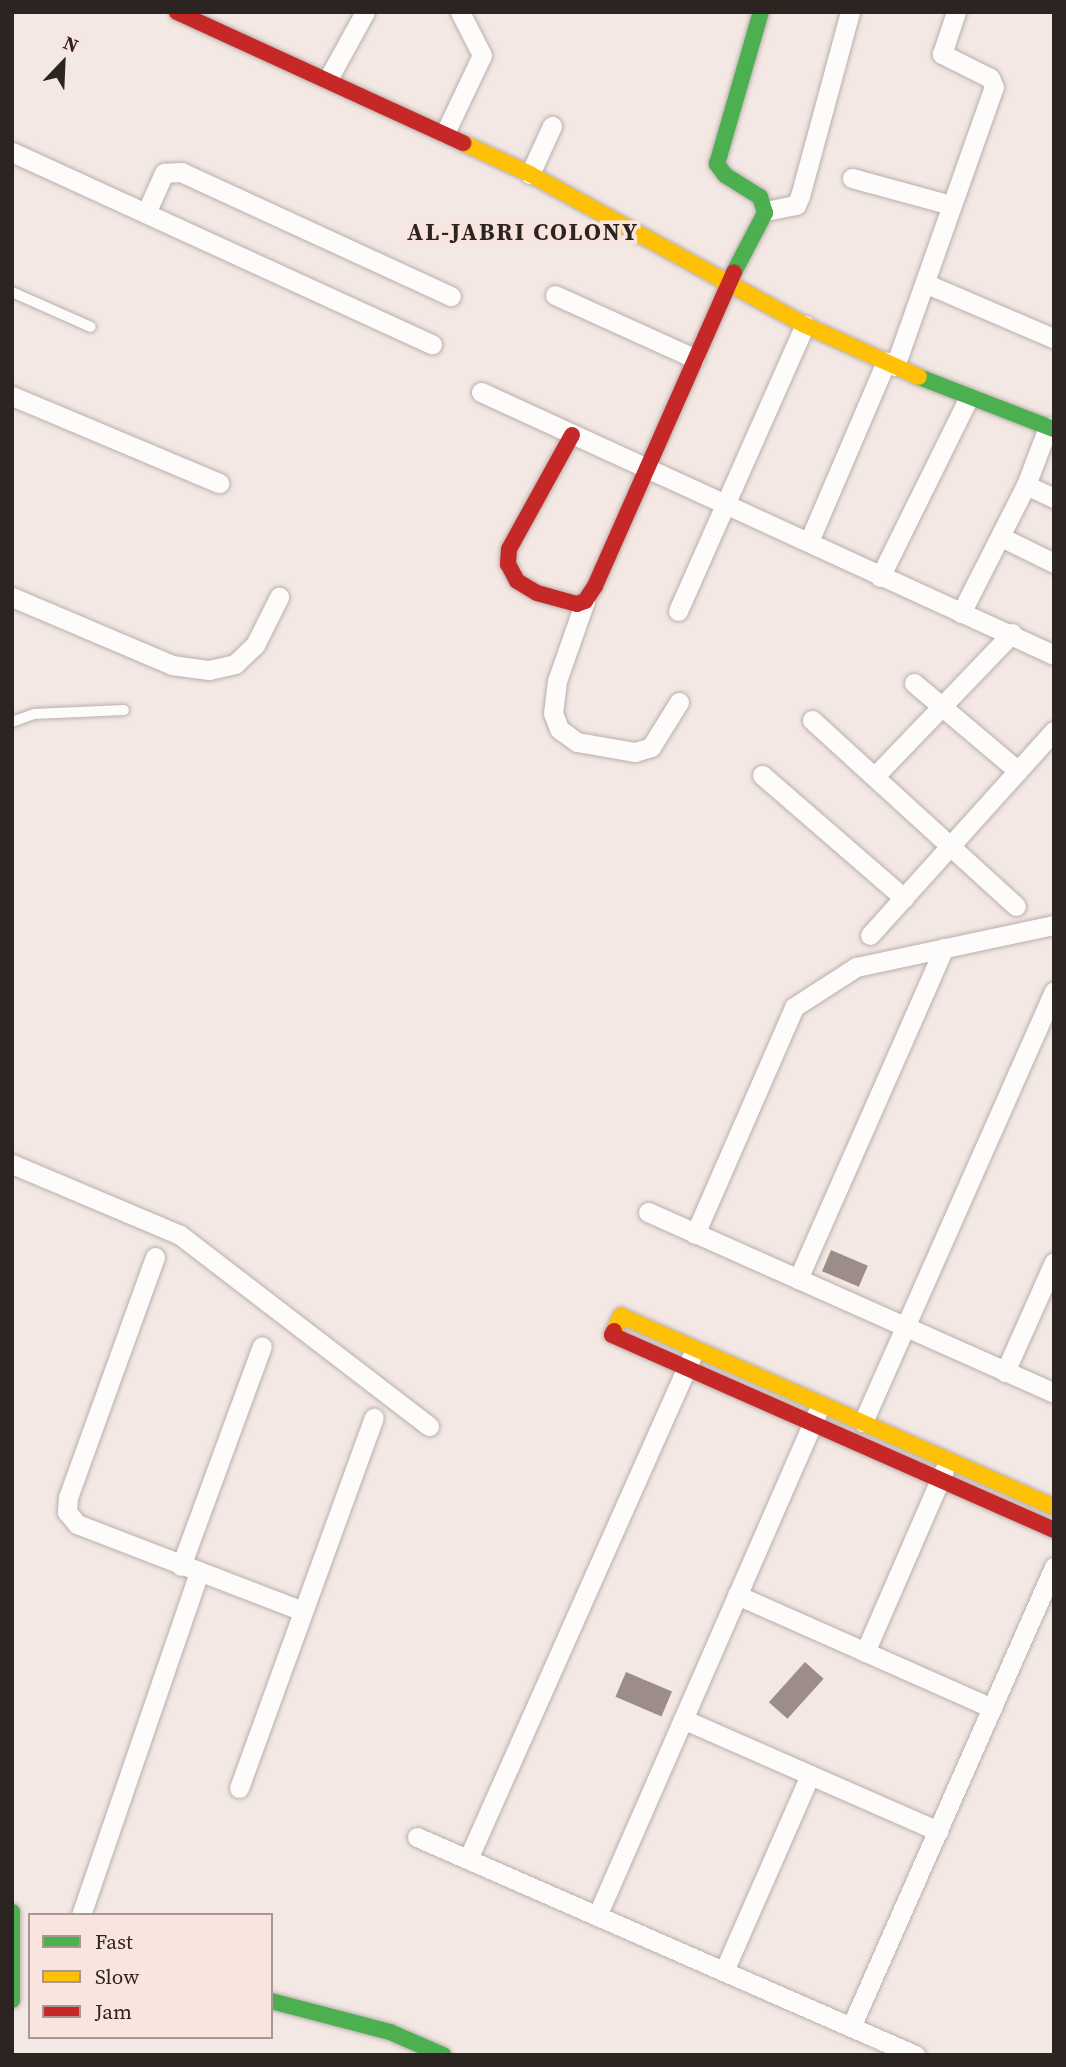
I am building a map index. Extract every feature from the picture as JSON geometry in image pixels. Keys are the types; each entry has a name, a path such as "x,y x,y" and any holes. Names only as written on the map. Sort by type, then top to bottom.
{"main road":[{"path":"177,12 530,174 805,325 968,399 1051,428"},
{"path":"572,435 509,549 508,564 517,580 537,593 561,602 585,601 729,281 765,211 760,197 725,175 717,164 761,12"},
{"path":"1054,1507 621,1316 612,1335 1054,1530"},
{"path":"12,1912 19,1953 12,2000"},
{"path":"273,2002 390,2032 443,2055"}],"street":[{"path":"328,79 365,12"},
{"path":"445,133 482,55 460,12"},
{"path":"765,211 796,205 800,197 850,12"},
{"path":"810,539 927,284 951,205 976,146 994,82 942,54 956,12"},
{"path":"530,174 552,126"},
{"path":"12,152 432,344"},
{"path":"146,213 164,173 181,172 451,296"},
{"path":"852,178 951,205"},
{"path":"927,284 1053,338"},
{"path":"555,295 694,358"},
{"path":"678,611 805,325"},
{"path":"481,392 645,468 810,539 880,577 1012,633 1054,655"},
{"path":"12,396 219,483"},
{"path":"880,577 968,399"},
{"path":"961,613 1001,537 1051,428"},
{"path":"1026,485 1054,498"},
{"path":"1001,537 1054,564"},
{"path":"12,597 172,665 209,670 235,664 255,645 279,597"},
{"path":"585,601 557,681 553,713 559,729 577,742 635,752 651,747 679,702"},
{"path":"876,776 1012,633"},
{"path":"914,683 1018,771"},
{"path":"812,720 952,844 1016,906"},
{"path":"870,935 1018,771 1051,739"},
{"path":"762,775 904,898"},
{"path":"695,1234 794,1007 856,967 1054,925"},
{"path":"798,1279 944,948"},
{"path":"863,1422 1054,990"},
{"path":"12,1164 180,1235 429,1426"},
{"path":"648,1212 1054,1393"},
{"path":"155,1257 68,1497 67,1512 77,1524 302,1611"},
{"path":"1005,1372 1054,1262"},
{"path":"82,1913 261,1346"},
{"path":"468,1859 695,1348"},
{"path":"597,1916 821,1404"},
{"path":"239,1788 374,1418"},
{"path":"865,1652 949,1460"},
{"path":"851,2027 1054,1567"},
{"path":"737,1595 992,1708"},
{"path":"683,1719 937,1831"},
{"path":"724,1971 810,1775"},
{"path":"417,1837 915,2055"}],"lane":[{"path":"12,292 90,327"},
{"path":"12,722 34,714 124,710"}],"building":[{"path":"831,1250 868,1266 859,1287 822,1271"},
{"path":"805,1662 824,1679 787,1719 769,1702"},
{"path":"626,1672 672,1692 661,1716 615,1697"}],"traffic: fast":[{"path":"734,272 765,213 760,197 725,175 717,164 761,12"},
{"path":"919,377 1054,429"},
{"path":"12,1912 12,2000"},
{"path":"273,2002 390,2032 443,2055"}],"traffic: slow":[{"path":"463,143 530,174 805,325 919,377"},
{"path":"614,1331 621,1316 1054,1507"}],"traffic: jam":[{"path":"177,12 463,143"},
{"path":"572,435 509,549 508,564 517,581 537,593 577,604 585,601 595,586 734,272"},
{"path":"614,1331 612,1335 1054,1530"}],"district":[{"name":"AL-JABRI COLONY","path":"523,232"}]}
